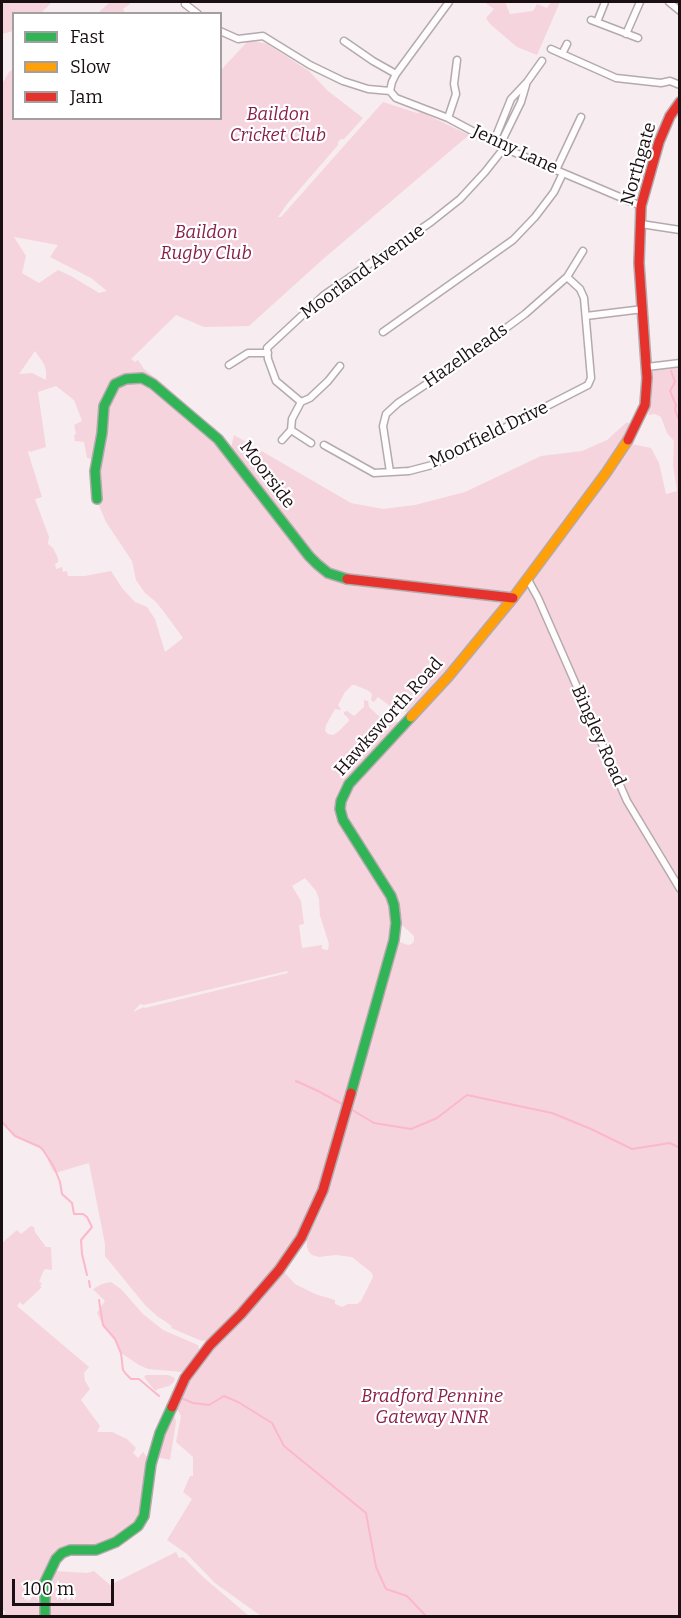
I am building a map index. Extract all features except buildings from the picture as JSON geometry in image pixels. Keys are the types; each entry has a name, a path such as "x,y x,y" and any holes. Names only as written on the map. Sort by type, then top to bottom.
{"street":[{"path":"222,32 238,39 262,36 310,65 343,81 368,89 390,91 396,74 449,2"},
{"path":"605,2 594,21 638,38"},
{"path":"626,34 640,2"},
{"path":"669,2 680,11"},
{"path":"185,4 195,12"},
{"path":"344,41 396,74"},
{"path":"562,54 567,44"},
{"path":"551,49 616,78 670,81 680,85"},
{"path":"448,118 456,94 454,84 457,60"},
{"path":"494,141 511,99 542,61"},
{"name":"Moorland Avenue","path":"268,353 267,348 324,296 431,222 460,199 485,172 502,146 527,82"},
{"name":"Jenny Lane","path":"390,91 396,98 448,118 502,146 641,206"},
{"name":"Northgate","path":"647,367 639,263 641,206 659,142 670,116 680,102"},
{"path":"383,332 513,240 554,192 581,117"},
{"path":"641,224 680,230"},
{"name":"Hazelheads","path":"390,472 383,426 386,414 398,403 464,359 525,314 567,277 583,251"},
{"name":"Moorfield Drive","path":"324,445 374,473 409,471 432,465 588,385 591,378 584,298 580,289 567,277"},
{"path":"586,316 643,309"},
{"path":"229,365 248,353 268,353 267,359 276,381 301,402"},
{"path":"647,367 680,363"},
{"path":"282,440 291,430 292,419 301,402 310,398 340,366"},
{"name":"Hawksworth Road","path":"45,1617 45,1582 56,1559 62,1553 70,1550 96,1550 116,1542 138,1526 144,1516 151,1464 160,1433 185,1378 210,1345 241,1314 279,1270 301,1238 323,1190 394,940 396,923 391,896 343,820 340,801 344,792 448,677 513,598 583,505 627,443 642,416 647,391 647,367"},
{"name":"Moorside","path":"97,499 95,484 104,405 116,384 126,379 142,378 153,384 218,439 309,556 328,573 345,579 513,598"},
{"path":"291,430 311,443"},
{"name":"Bingley Road","path":"527,578 538,598 627,801 680,889"}],"green space":[{"path":"2,2 52,2 42,12 12,12 12,31 2,34"},
{"path":"110,2 132,2 123,9 124,12 99,12"},
{"path":"484,2 505,2 510,14 533,11 537,4 547,8 551,2 560,2 537,55 517,47 490,24 486,18 494,9"},
{"path":"249,40 267,44 309,71 328,91 363,118 344,139 338,142 338,145 278,217 281,217 383,102 417,113 421,112 469,135 322,260 249,326 204,327 176,315 131,359 135,362 138,360 144,369 214,431 212,436 221,444 254,491 318,568 339,580 422,591 501,597 503,600 504,604 456,664 412,713 394,709 378,697 374,702 371,700 372,694 369,691 352,685 338,705 341,709 335,709 326,725 325,731 328,734 333,735 338,732 349,721 344,712 347,711 354,716 364,707 364,700 368,701 369,707 384,721 401,722 401,726 385,744 342,787 336,801 339,821 364,855 346,819 344,809 346,794 458,669 512,598 349,578 328,572 314,561 242,471 230,452 234,435 351,503 383,509 415,505 465,492 541,456 582,451 607,440 627,422 631,425 627,443 651,448 659,463 666,494 677,491 673,465 674,441 667,433 661,417 655,414 648,415 652,399 652,373 656,369 679,366 679,1616 261,1616 215,1583 187,1554 167,1540 192,1499 183,1492 190,1476 193,1476 193,1457 176,1442 181,1416 176,1407 189,1378 206,1356 282,1272 295,1284 315,1294 335,1300 335,1304 342,1307 361,1301 373,1277 372,1273 352,1257 312,1255 307,1247 307,1235 337,1156 381,997 384,974 332,1156 313,1209 297,1242 266,1282 212,1339 202,1341 171,1328 172,1326 145,1305 105,1256 105,1244 89,1163 55,1173 41,1147 15,1136 2,1122 2,84 12,70 12,120 222,120 222,69","holes":["14,237 58,245 50,257 91,278 107,291 99,293 58,270 39,283 22,273 26,256","35,351 44,364 46,380 32,373 19,374","56,386 74,400 82,421 74,425 75,441 84,442 87,458 96,460 93,484 95,496 106,522 132,561 136,580 183,638 165,652 155,619 147,607 135,602 122,588 111,571 85,576 68,576 67,571 63,572 62,567 56,569 55,564 58,558 48,544 49,537 35,499 42,497 28,452 46,447 38,392","305,878 316,891 319,899 320,917 329,944 328,950 322,949 322,945 302,948 299,925 304,924 301,901 292,886","396,924 403,926 414,936 414,941 408,945 394,940","287,971 288,973 144,1007 133,1012 140,1004 144,1005"]},
{"path":"31,1226 34,1227 46,1247 51,1247 52,1270 45,1269 39,1282 42,1283 40,1286 42,1287 23,1305 20,1302 17,1306 89,1367 84,1373 85,1381 90,1389 81,1400 100,1426 97,1432 112,1432 127,1439 136,1448 133,1453 138,1458 143,1452 148,1458 139,1519 132,1527 104,1544 62,1547 43,1580 42,1593 31,1587 24,1594 26,1600 29,1601 34,1595 42,1605 42,1616 2,1616 6,1612 2,1609 2,1243 17,1230 21,1234"},
{"path":"111,1282 121,1289 143,1314 163,1330 198,1345 196,1356 182,1372 148,1369 121,1353 115,1339 103,1325 97,1313 105,1301 93,1289"},
{"path":"146,1375 168,1375 175,1378 169,1386 155,1391 144,1377"},
{"path":"173,1413 176,1422 170,1460 156,1457"},
{"path":"176,1552 179,1558 183,1557 249,1616 48,1616 50,1588 56,1571 87,1573 94,1571 110,1585"}],"waterway":[{"path":"671,371 675,382 670,391 680,423"},
{"path":"296,1081 344,1105"},
{"path":"349,1108 374,1123 411,1129 437,1118 467,1095 552,1113 632,1149 670,1143 680,1148"},
{"path":"2,1122 15,1136 43,1150 54,1167 62,1194 72,1203 74,1214 83,1214 87,1217 92,1227 81,1240 87,1275"},
{"path":"89,1281 90,1287"},
{"path":"99,1300 103,1325 115,1339 121,1353 123,1370 131,1379 139,1379 159,1396"},
{"path":"181,1398 193,1403 209,1405 224,1396 272,1423 284,1446 366,1513 376,1567 386,1589 407,1596 426,1616"}],"traffic: fast":[{"path":"97,499 95,471 104,406 115,384 126,379 142,378 153,384 218,439 317,564 328,573 347,579"},
{"path":"351,1093 394,940 396,923 391,896 343,820 340,809 341,801 349,784 411,717"},
{"path":"45,1616 45,1582 56,1559 62,1553 70,1550 96,1550 116,1542 138,1526 144,1516 151,1464 160,1433 172,1407"}],"traffic: slow":[{"path":"411,717 448,677 513,598 628,440"}],"traffic: jam":[{"path":"628,440 645,405 647,378 639,263 641,206 659,142 670,116 680,102"},
{"path":"347,579 513,598"},
{"path":"172,1407 185,1378 210,1345 241,1314 279,1270 301,1238 323,1190 351,1093"}],"park label":[{"name":"Baildon Cricket Club","path":"278,125"},
{"name":"Baildon Rugby Club","path":"206,243"},
{"name":"Bradford Pennine Gateway NNR","path":"432,1407"}]}
